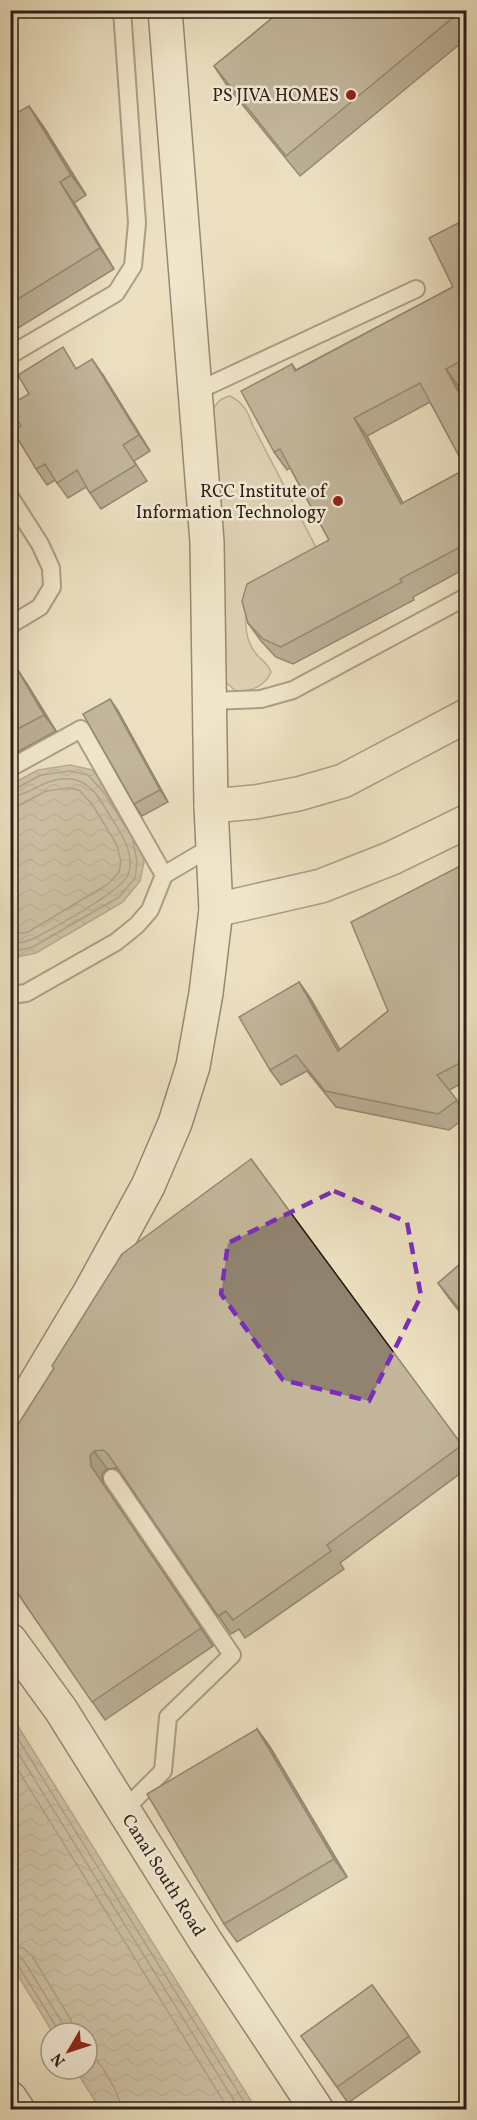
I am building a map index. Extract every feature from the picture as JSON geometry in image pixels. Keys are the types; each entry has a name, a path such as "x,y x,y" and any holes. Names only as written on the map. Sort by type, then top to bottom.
{"street":[{"path":"10,1426 90,1292 148,1186 175,1124 193,1066 206,993 216,910 211,806 207,543 165,10"},
{"path":"211,806 255,802 298,794 343,781 466,716"},
{"path":"216,910 321,886 392,858 466,822"},
{"name":"Canal South Road","path":"10,1640 61,1710 206,1942 317,2109"},
{"path":"10,2098 18,2109"}],"lane":[{"path":"10,355 116,293 134,266 137,223 122,10"},
{"path":"195,392 416,289"},
{"path":"10,497 40,544 51,568 52,587 40,607 10,625"},
{"path":"210,701 261,699 293,690 466,597"},
{"path":"10,768 81,729 164,875"},
{"path":"10,995 26,993 116,942 137,925 150,910 164,875 213,846"},
{"path":"112,1478 232,1655 168,1717 163,1771 123,1810"}],"highlighted area":[{"path":"334,1191 407,1222 421,1296 369,1401 283,1380 221,1294 228,1243"}],"shaded area":[{"path":"230,396 247,412 320,555 246,606 248,640 254,652 271,672 257,687 237,692 222,679 209,422 216,405 221,399"}],"water":[{"path":"70,765 92,770 110,790 139,837 144,862 140,881 123,902 36,953 11,958 10,785 38,770"},
{"path":"11,1715 256,2109 100,2109 82,2081 99,2081 99,2021 46,2021 11,1964"}],"building":[{"name":"PS JIVA HOMES","path":"282,10 462,10 286,156 214,66"},
{"path":"10,104 17,113 29,106 71,175 60,182 100,248 10,304"},
{"path":"466,219 466,358 446,369 466,406 466,469 466,544 400,579 402,582 281,647 263,639 248,623 242,601 247,584 329,540 280,449 274,452 241,391 292,364 295,371 453,287 429,238","holes":["420,383 466,469 401,504 354,418"]},
{"path":"63,347 76,369 92,359 139,435 123,445 136,465 90,493 77,470 57,483 45,464 36,469 13,431 21,426 10,405 29,394 18,375"},
{"path":"16,667 44,715 10,733 10,670"},
{"path":"110,699 160,790 134,804 83,714"},
{"path":"466,863 466,1060 437,1075 457,1100 438,1114 325,1091 296,1055 270,1070 239,1017 299,982 338,1051 388,1011 351,922"},
{"path":"251,1159 462,1445 327,1545 331,1551 233,1620 226,1611 218,1616 108,1454 103,1450 94,1451 90,1456 91,1466 201,1628 92,1702 10,1582 10,1437 122,1254"},
{"path":"466,1259 466,1317 438,1283"},
{"path":"257,1729 334,1859 224,1924 147,1794"},
{"path":"372,1985 409,2036 337,2087 301,2036"}],"place":[{"name":"PS JIVA HOMES","path":"351,95"},
{"name":"RCC Institute of Information Technology","path":"338,501"}]}
